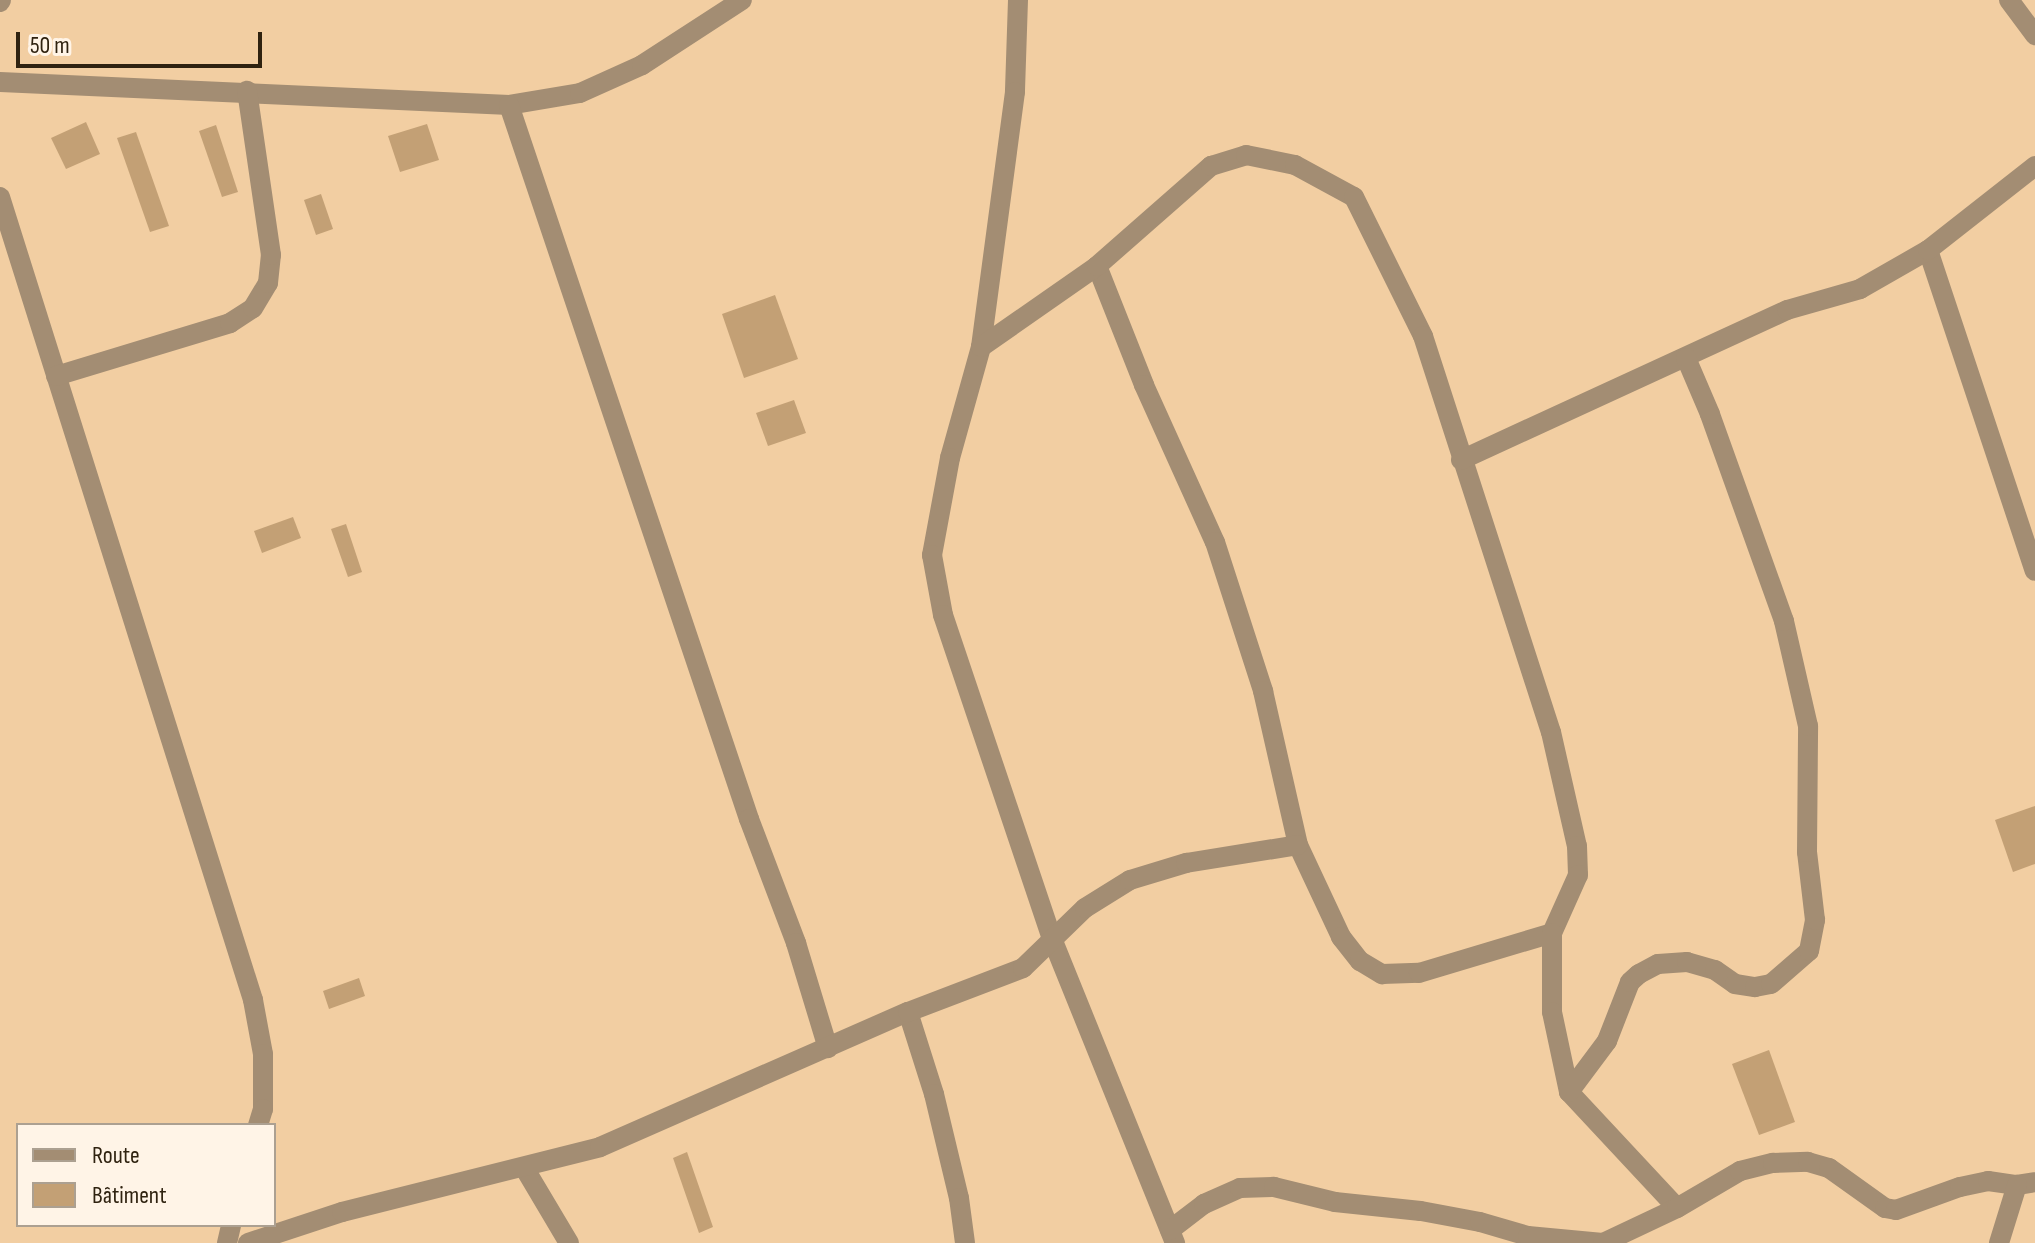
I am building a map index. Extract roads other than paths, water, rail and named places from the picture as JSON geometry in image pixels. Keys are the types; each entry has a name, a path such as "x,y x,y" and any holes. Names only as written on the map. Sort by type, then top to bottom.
{"street":[{"path":"0,82 69,88 247,91 509,105 580,93 642,65 742,0"},
{"path":"1018,0 1015,92 981,347 950,458 932,555 943,615 1053,941 1172,1236 1204,1204 1240,1188 1274,1187 1335,1202 1421,1211 1480,1222 1528,1236 1603,1243 1677,1208 1740,1171 1773,1163 1808,1162 1829,1168 1885,1208 1896,1210 1960,1187 1988,1181 2026,1184 1999,1243"},
{"path":"2009,0 2035,35"},
{"path":"56,376 230,323 253,308 268,283 271,255 247,91"},
{"path":"509,105 749,819 796,943 828,1048"},
{"path":"981,347 1097,266 1211,166 1246,155 1295,165 1354,197 1423,336 1551,732 1577,846 1578,875 1552,933 1552,1012 1569,1092 1677,1208"},
{"path":"1461,460 1787,310 1860,289 1928,250 2035,166"},
{"path":"0,197 253,1000 263,1054 263,1109 259,1123"},
{"path":"1928,250 2035,571"},
{"path":"1097,266 1144,385 1215,542 1263,691 1298,845 1341,937 1360,961 1382,974 1419,973 1552,933"},
{"path":"1569,1092 1607,1041 1630,982 1639,974 1658,964 1687,962 1715,970 1735,984 1755,987 1771,984 1809,951 1815,920 1807,852 1808,726 1784,621 1710,414 1686,358"},
{"path":"248,1243 342,1212 525,1169 600,1147 908,1012 1023,968 1085,908 1130,880 1186,863 1298,845"},
{"path":"908,1012 934,1094 959,1198 965,1243"},
{"path":"525,1169 569,1243"}]}
